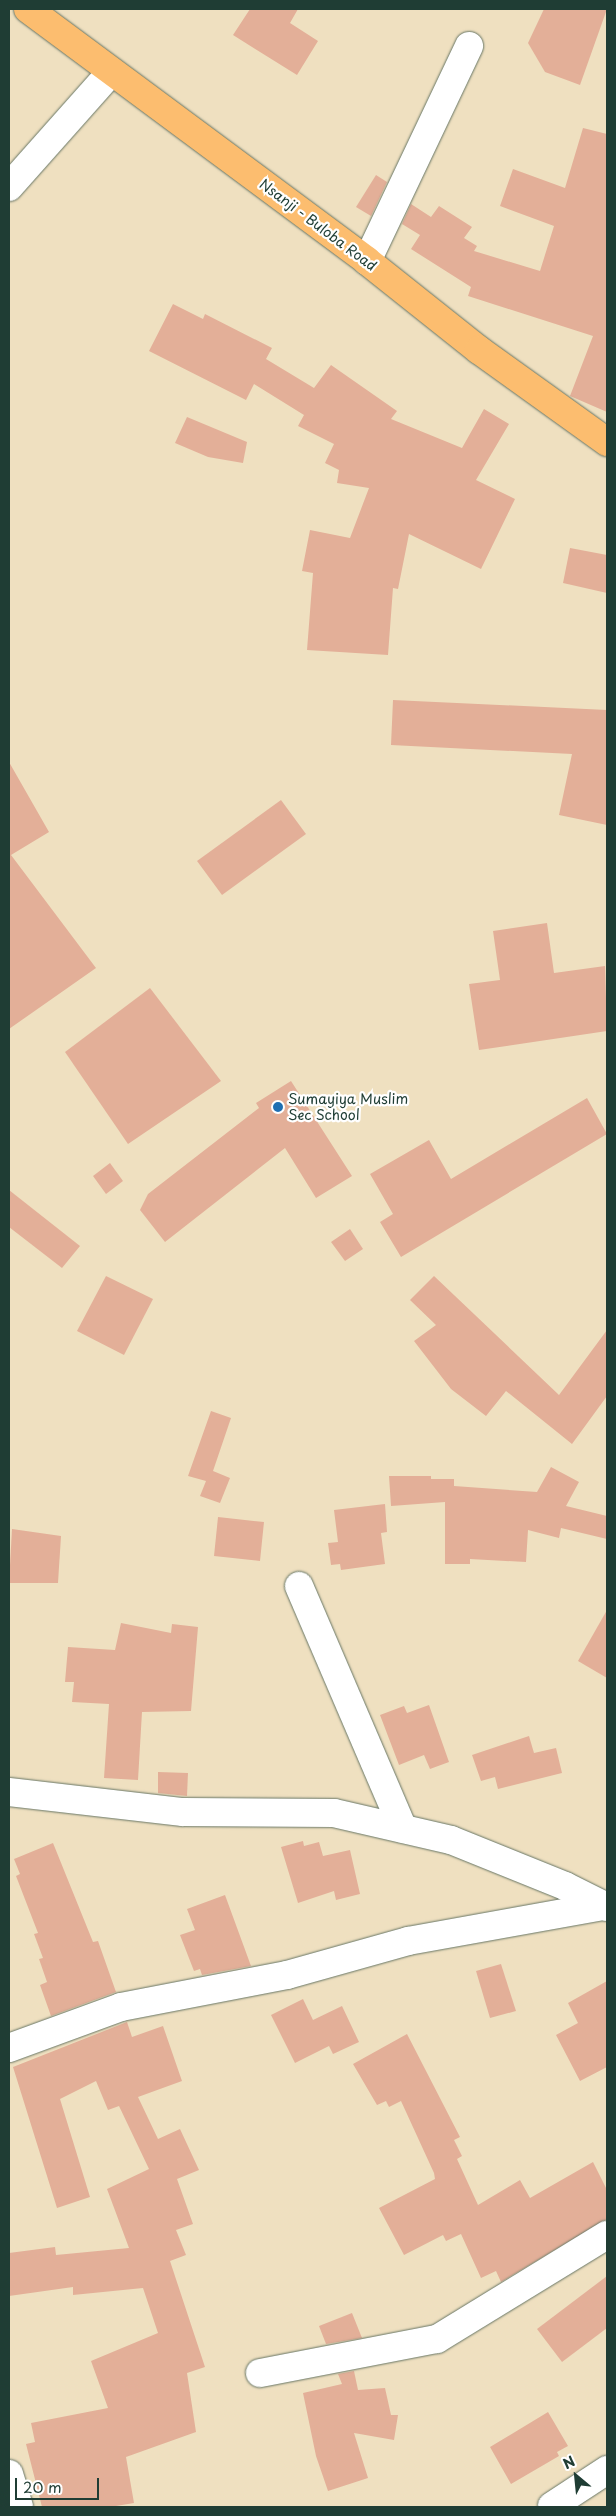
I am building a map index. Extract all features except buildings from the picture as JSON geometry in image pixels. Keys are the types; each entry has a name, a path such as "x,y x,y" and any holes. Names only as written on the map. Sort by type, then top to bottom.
{"main road":[{"name":"Nsanji - Buloba Road","path":"28,9 366,261 479,350 607,442"}],"street":[{"path":"366,261 469,46"},
{"path":"9,187 111,72"},
{"path":"299,1586 403,1829"},
{"path":"9,1792 183,1812 334,1813 451,1840 565,1886 605,1906"},
{"path":"9,2048 121,2007 287,1975 408,1941 605,1906"},
{"path":"260,2373 436,2340 607,2235"},
{"path":"552,2506 607,2470"},
{"path":"9,2474 19,2507"}],"place":[{"name":"Sumayiya Muslim Sec School","path":"278,1107"}]}
